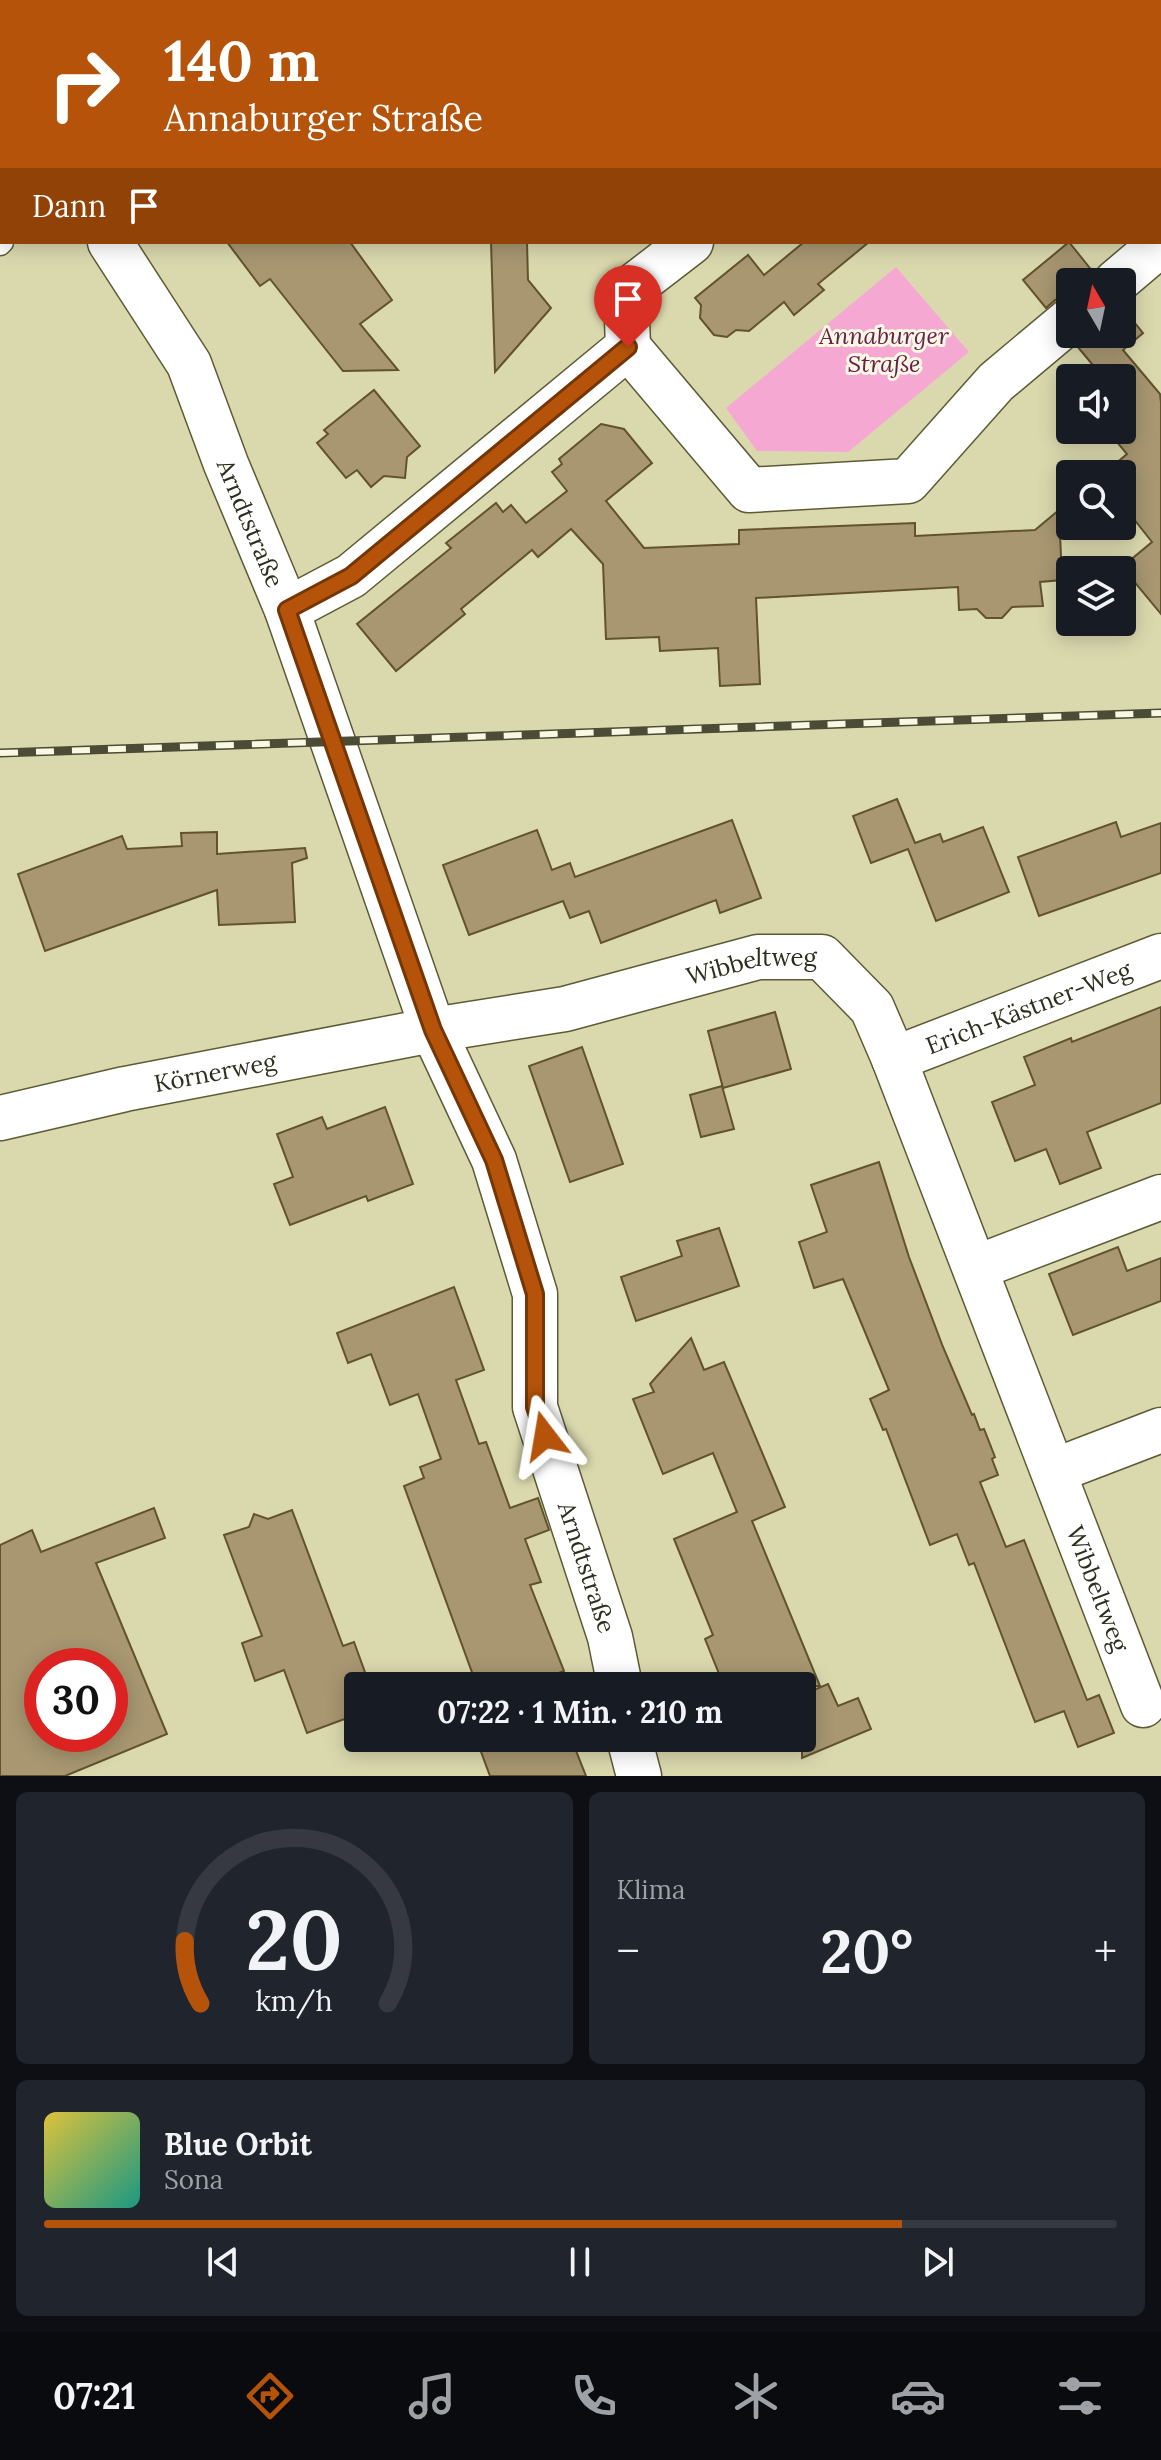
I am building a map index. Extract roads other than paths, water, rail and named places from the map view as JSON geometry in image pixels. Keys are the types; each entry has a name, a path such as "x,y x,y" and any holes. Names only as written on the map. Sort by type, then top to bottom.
{"street":[{"name":"Arndtstraße","path":"111,244 189,364 226,464 287,610 433,1030 494,1160 535,1294 535,1407 610,1637 617,1672"},
{"path":"688,244 626,292 628,347 749,490 908,481 996,382 1056,332"},
{"path":"1133,268 1161,244"},
{"path":"287,610 351,576 628,347"},
{"name":"Erich-Kästner-Weg","path":"894,1059 1161,956"},
{"name":"Wibbeltweg","path":"433,1030 565,1009 758,957 822,957 872,1008 894,1059 1143,1705"},
{"name":"Körnerweg","path":"0,1118 125,1089 433,1030"},
{"path":"975,1268 1161,1197"},
{"path":"1054,1471 1161,1430"},
{"path":"633,1752 639,1776"}],"railway":[{"path":"0,753 1161,713"}],"park label":[{"name":"Annaburger Straße","path":"884,349"}]}
